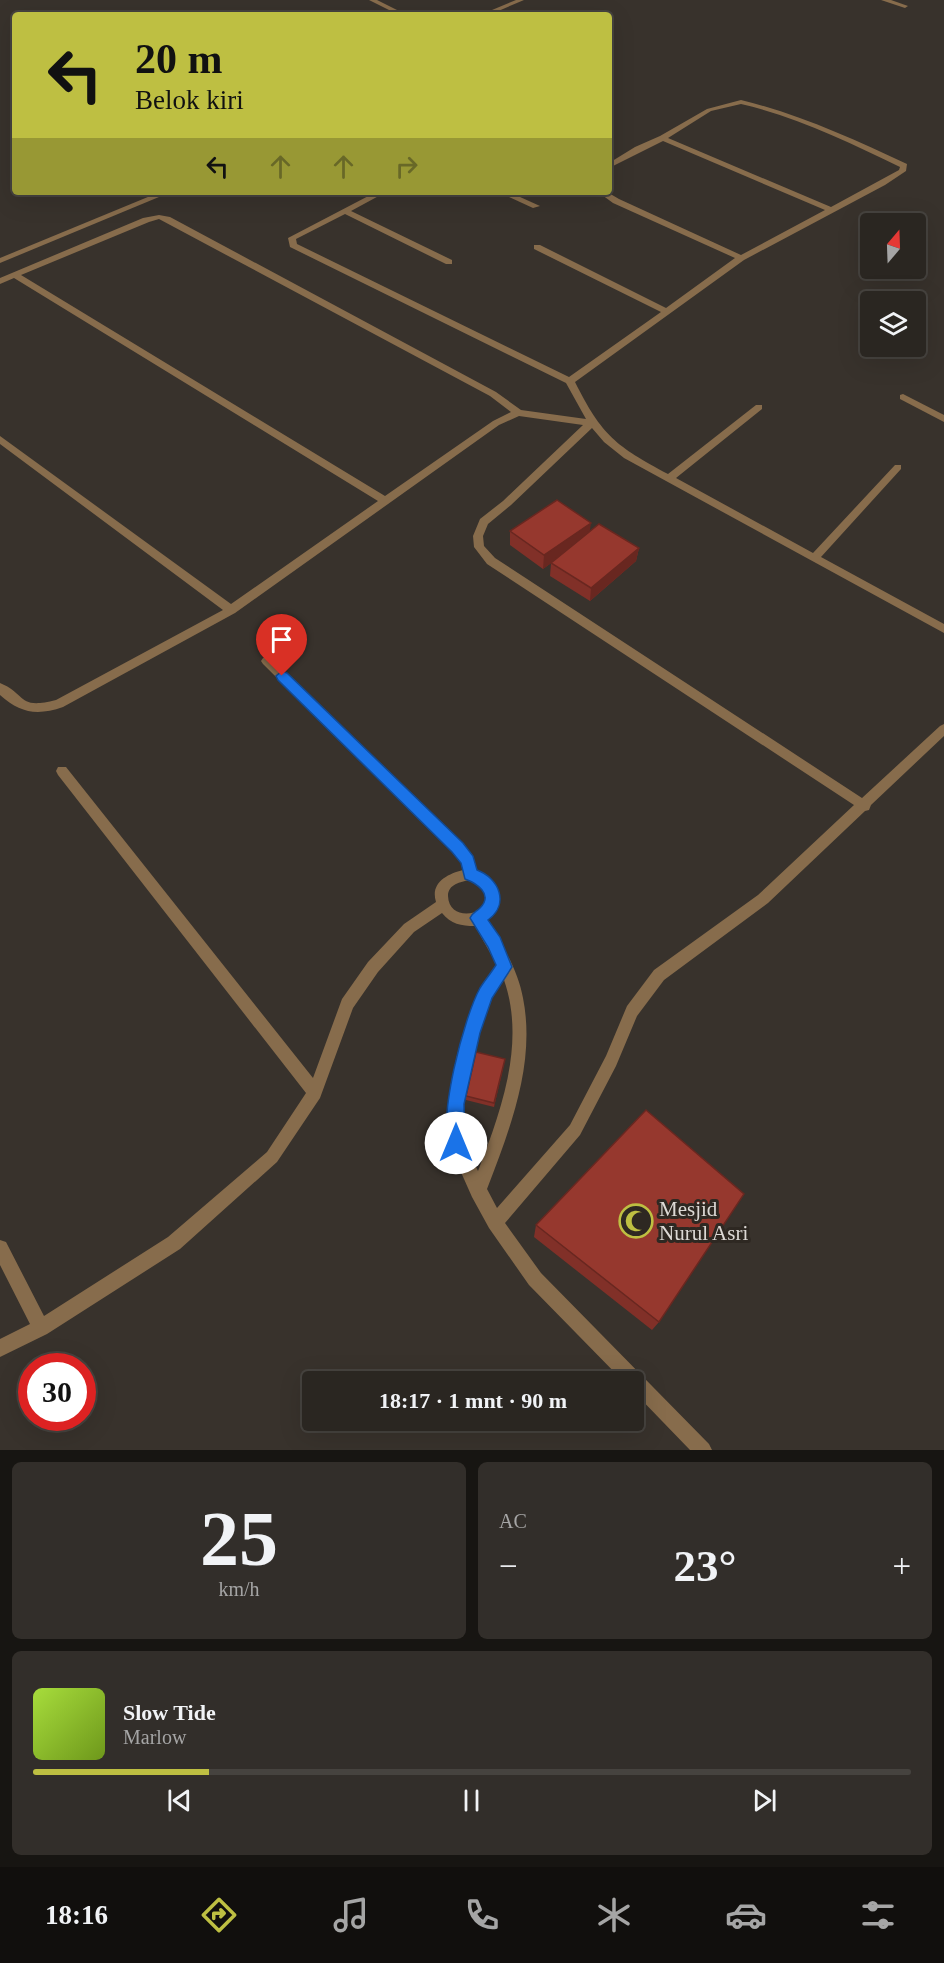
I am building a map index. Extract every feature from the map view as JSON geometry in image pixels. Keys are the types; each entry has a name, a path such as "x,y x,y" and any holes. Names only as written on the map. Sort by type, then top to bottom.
{"street":[{"path":"372,0 398,12"},
{"path":"491,12 521,0"},
{"path":"884,0 905,6"},
{"path":"570,381 741,258 902,171 904,166 846,138 785,114 761,105 741,102 709,110 663,138 612,164"},
{"path":"663,138 831,210"},
{"path":"0,261 160,195"},
{"path":"376,195 292,238 293,245 570,381 591,423 608,444 944,629"},
{"path":"509,195 536,206"},
{"path":"607,195 741,258"},
{"path":"345,211 449,262"},
{"path":"0,281 146,220 167,219 494,393 518,413"},
{"path":"537,247 666,311"},
{"path":"15,275 386,501"},
{"path":"903,397 944,419"},
{"path":"669,479 759,407"},
{"path":"0,688 17,703 36,711 59,704 231,610 495,423 518,413 591,423"},
{"path":"591,423 484,522 478,536 478,547 491,561 865,806"},
{"path":"0,439 231,610"},
{"path":"813,558 898,467"},
{"path":"267,661 457,848 468,861 470,874"},
{"path":"495,1222 575,1130 611,1061 632,1011 659,975 763,899 865,806 944,729"},
{"path":"62,771 315,1093"},
{"path":"470,874 483,878 491,888 493,900 488,911 477,918 463,920 450,915 442,906 441,893 446,882 457,875 470,874"},
{"path":"0,1348 41,1328 174,1243 272,1157 315,1093 347,1004 373,967 409,928 442,906"},
{"path":"477,918 494,942 516,998 519,1042 506,1118 478,1191"},
{"path":"504,967 486,994 472,1033 456,1104 456,1143 495,1222 535,1279 703,1450"},
{"path":"0,1248 41,1328"}],"building":[{"path":"557,500 591,523 544,555 510,531"},
{"path":"599,524 639,548 591,588 551,563"},
{"path":"476,1052 505,1059 494,1103 466,1096"},
{"name":"Mesjid Nurul Asri","path":"646,1110 744,1194 659,1322 536,1225"}],"place":[{"name":"Mesjid Nurul Asri","path":"636,1221"}],"route":[{"path":"282,676 457,848 468,861 470,874 483,878 491,888 493,900 488,911 477,918 494,942 504,967 486,994 472,1033 456,1104 456,1143"}]}
